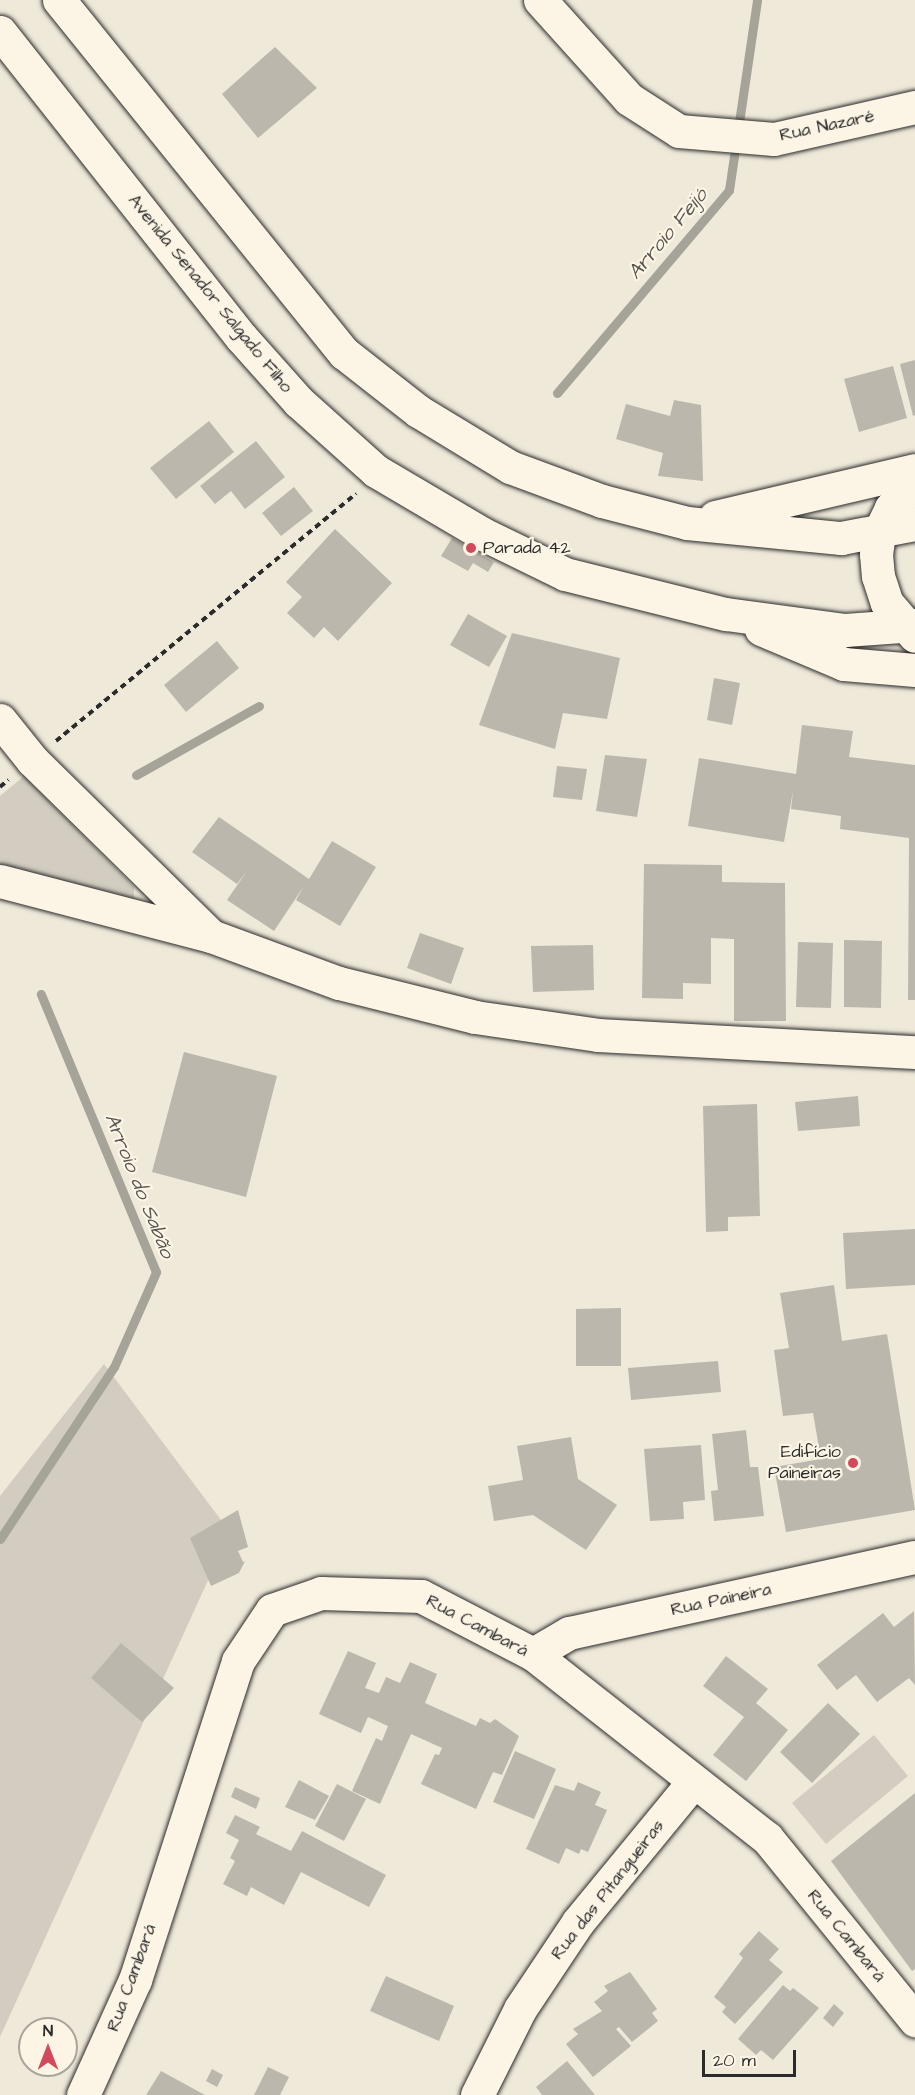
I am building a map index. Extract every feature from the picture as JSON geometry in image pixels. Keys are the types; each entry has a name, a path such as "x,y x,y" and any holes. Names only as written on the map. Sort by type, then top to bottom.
{"street":[{"path":"59,0 344,353 418,411 510,467 602,501 687,523 841,538 879,533 915,524"},
{"name":"Rua Nazaré","path":"540,0 629,99 680,131 774,139 915,107"},
{"name":"Avenida Senador Salgado Filho","path":"0,32 241,337 299,402 376,471 483,534 565,574 726,614 845,630 911,629"},
{"path":"687,523 915,470"},
{"path":"911,629 887,603 878,576 879,533 896,500 915,483"},
{"name":"Avenida Senador Salgado Filho","path":"726,614 844,664 915,670"},
{"path":"0,720 32,760 211,936"},
{"path":"0,881 211,936 339,983 475,1017 598,1035 915,1052"},
{"name":"Rua Paineira","path":"533,1654 569,1633 915,1557"},
{"name":"Rua Cambará","path":"83,2095 135,1980 238,1661 272,1610 321,1593 421,1596 533,1654 692,1783 767,1838 915,2020"},
{"name":"Rua das Pitangueiras","path":"477,2095 520,2009 578,1922 692,1783"}],"path":[{"path":"32,760 357,493 376,471"}],"shaded area":[{"path":"24,776 134,887 134,900 121,903 0,865 0,796"},
{"path":"104,1364 230,1532 0,2037 0,1496"},
{"path":"874,1735 908,1776 826,1844 792,1803"}],"building":[{"path":"275,47 317,88 258,138 222,94"},
{"path":"915,360 915,415 913,416 900,364"},
{"path":"893,366 907,418 859,432 844,379"},
{"path":"674,400 701,405 703,481 658,476 663,453 616,439 626,404 670,416"},
{"path":"209,421 234,452 176,499 150,468"},
{"path":"256,441 285,477 245,509 231,491 215,504 200,486"},
{"path":"294,487 313,511 281,536 262,513"},
{"path":"335,529 392,583 338,641 324,627 314,638 287,613 302,597 286,582"},
{"path":"452,538 494,562 488,572 473,563 468,571 441,556"},
{"path":"468,614 507,636 489,667 450,645"},
{"path":"512,633 620,658 607,719 563,713 555,749 479,725"},
{"path":"217,641 239,668 186,712 164,685"},
{"path":"714,678 740,683 732,725 707,720"},
{"path":"802,725 853,731 849,757 915,765 915,1000 908,1000 909,838 840,829 841,816 791,809 793,791 784,842 688,826 699,758 796,774"},
{"path":"605,755 647,759 637,817 596,811"},
{"path":"557,766 587,769 582,800 553,797"},
{"path":"219,817 309,879 332,841 376,867 340,926 296,900 304,886 274,931 227,900 247,871 237,884 192,852"},
{"path":"644,864 722,865 722,882 785,883 786,1021 734,1021 734,939 711,938 711,984 683,983 683,999 642,998"},
{"path":"420,933 464,948 451,984 407,968"},
{"path":"844,940 882,941 881,1008 844,1007"},
{"path":"798,942 833,943 831,1008 796,1007"},
{"path":"593,945 594,990 533,992 531,946"},
{"path":"184,1052 277,1076 246,1197 152,1172"},
{"path":"858,1096 860,1126 798,1131 795,1102"},
{"path":"757,1104 760,1216 728,1217 728,1231 706,1232 703,1106"},
{"path":"915,1229 915,1285 846,1289 843,1233"},
{"path":"834,1285 842,1341 887,1334 915,1510 786,1532 774,1467 821,1459 813,1413 783,1416 774,1350 789,1348 780,1293"},
{"path":"621,1308 621,1366 576,1366 576,1309"},
{"path":"718,1361 721,1392 631,1400 628,1368"},
{"path":"746,1430 750,1467 758,1467 764,1516 714,1521 711,1491 718,1490 712,1434"},
{"path":"571,1437 578,1479 617,1505 586,1550 533,1515 494,1521 488,1486 523,1480 517,1446"},
{"path":"701,1445 705,1500 683,1502 684,1519 650,1521 644,1449"},
{"path":"238,1510 248,1547 238,1551 243,1562 245,1561 239,1573 211,1586 190,1538"},
{"path":"914,1611 915,1685 909,1678 877,1702 856,1675 837,1690 817,1665 883,1613 894,1627"},
{"path":"121,1643 174,1688 142,1722 91,1678"},
{"path":"348,1651 376,1663 365,1688 379,1693 386,1677 400,1683 410,1662 437,1674 425,1703 476,1726 480,1718 490,1723 495,1719 519,1736 502,1775 493,1772 476,1809 421,1784 435,1754 439,1755 442,1748 411,1734 380,1804 352,1791 376,1738 382,1741 388,1726 368,1717 361,1733 319,1714"},
{"path":"726,1656 768,1689 756,1703 788,1730 746,1781 713,1755 744,1717 703,1686"},
{"path":"828,1703 860,1734 812,1783 780,1752"},
{"path":"515,1751 556,1769 534,1819 493,1802"},
{"path":"299,1780 329,1796 315,1820 285,1807"},
{"path":"578,1782 601,1792 595,1805 607,1810 588,1852 581,1849 579,1854 566,1848 559,1864 526,1849 555,1785 574,1791"},
{"path":"337,1784 366,1799 344,1841 315,1826"},
{"path":"235,1787 260,1798 256,1809 231,1797"},
{"path":"915,1793 915,1969 912,1971 831,1861"},
{"path":"235,1815 260,1827 256,1834 291,1851 302,1831 386,1875 369,1907 301,1872 284,1905 251,1887 247,1896 223,1884 235,1861 230,1858 239,1840 226,1833"},
{"path":"759,1931 779,1949 769,1960 783,1972 735,2024 722,2012 726,2007 714,1997 743,1958 739,1954"},
{"path":"630,1972 657,2009 652,2013 658,2021 632,2042 619,2027 616,2029 631,2046 593,2077 566,2044 578,2034 573,2029 602,2011 594,2002 608,1991 604,1986"},
{"path":"386,1976 454,2006 439,2041 370,2011"},
{"path":"783,1985 790,1991 793,1988 819,2008 773,2060 761,2050 756,2055 738,2039"},
{"path":"834,2004 844,2013 833,2027 823,2018"},
{"path":"567,2061 595,2095 542,2095 536,2087"},
{"path":"268,2067 289,2077 280,2095 254,2095"},
{"path":"212,2069 223,2075 217,2087 206,2081"},
{"path":"161,2071 205,2095 146,2095"}],"waterway":[{"name":"Arroio Feijó","path":"557,393 729,190 757,0"},
{"name":"Arroio do Sabão","path":"136,775 259,706"},
{"name":"Arroio do Sabão","path":"0,1539 114,1367 156,1272 41,994"}],"place":[{"name":"Parada 42","path":"471,548"},
{"name":"Edifício Paineiras","path":"853,1463"}]}
